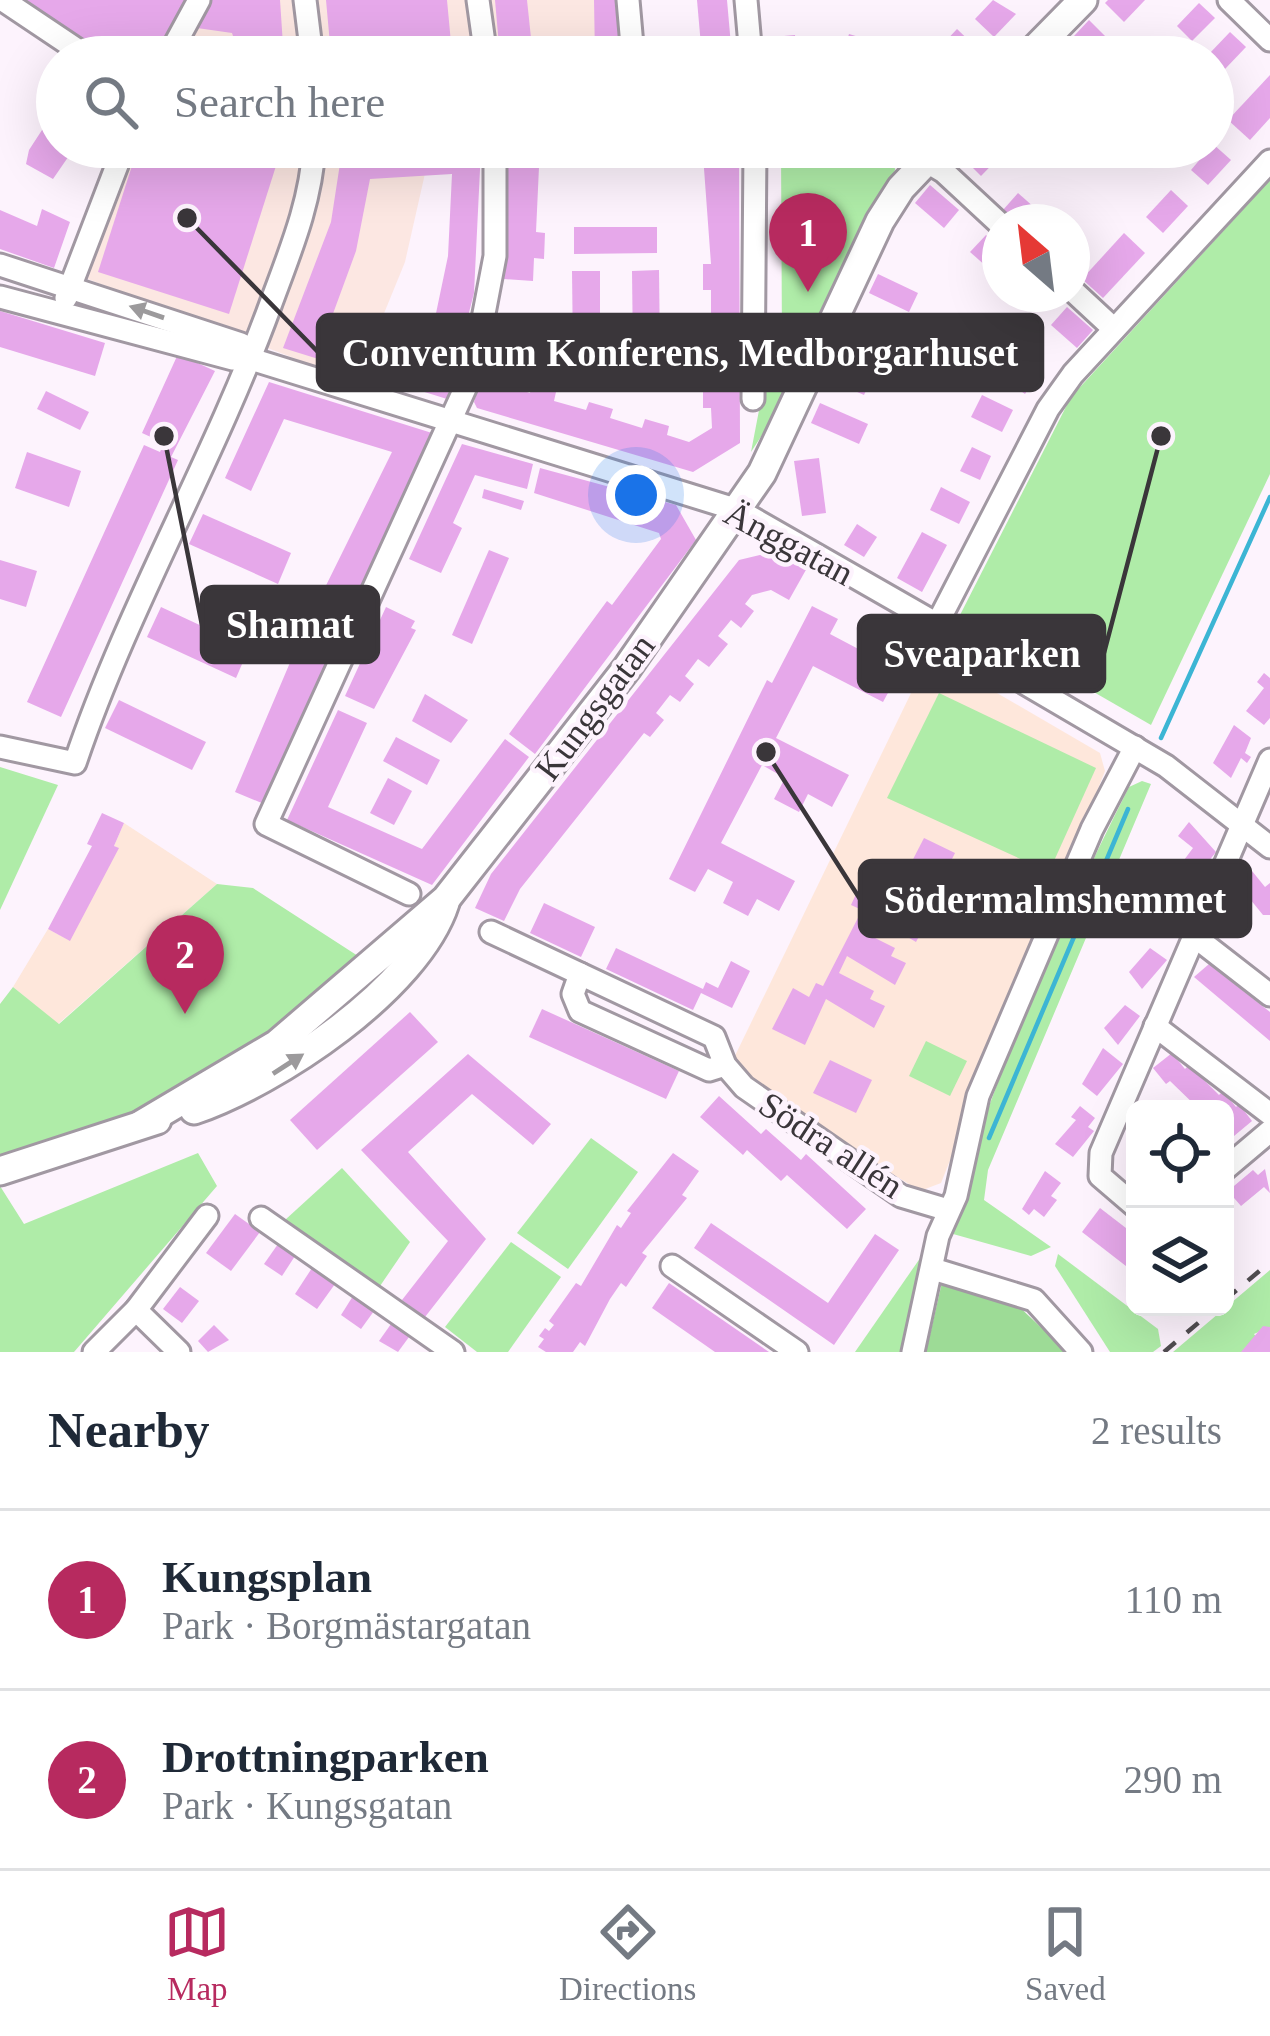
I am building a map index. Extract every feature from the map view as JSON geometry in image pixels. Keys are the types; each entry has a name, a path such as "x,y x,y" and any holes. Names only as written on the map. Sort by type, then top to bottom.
{"main road":[{"path":"1048,36 1083,0"},
{"name":"Kungsgatan","path":"0,1171 142,1124 277,1044 446,899 627,668 762,473 880,221 913,168"}],"street":[{"path":"3,0 57,36"},
{"path":"179,36 199,0"},
{"path":"304,0 309,36"},
{"path":"478,0 483,36"},
{"path":"628,0 631,36"},
{"path":"746,0 749,36"},
{"path":"1229,0 1270,40"},
{"path":"937,624 1048,410 1114,329 1270,160"},
{"path":"61,317 115,168"},
{"path":"0,747 75,764 99,697 251,358 302,214 310,168"},
{"path":"409,894 266,824 473,371 490,297 494,168"},
{"path":"753,399 755,168"},
{"path":"940,168 982,207"},
{"name":"Änggatan","path":"0,265 242,344 251,358"},
{"name":"Änggatan","path":"0,297 61,317 233,359 251,358 738,510 937,624 970,651 1135,747 1270,847"},
{"path":"1090,307 1114,329"},
{"path":"913,1352 978,1096 1092,829 1135,747"},
{"path":"1126,1200 1109,1188 1097,1165 1270,760"},
{"name":"Södra allén","path":"491,932 714,1036 725,1065 743,1087 902,1196 948,1210"},
{"path":"1194,937 1270,994"},
{"name":"Södra allén","path":"580,974 573,994 580,1011 709,1070 725,1065"},
{"path":"1155,1026 1270,1114"},
{"path":"1234,1161 1270,1131"},
{"path":"94,1352 136,1310 207,1216"},
{"path":"261,1218 453,1352"},
{"path":"672,1265 797,1352"},
{"path":"933,1269 1034,1300 1081,1352"},
{"path":"136,1310 179,1352"}],"shaded area":[{"path":"178,0 625,0 629,36 163,36"},
{"path":"109,168 426,168 405,262 356,382 67,271"},
{"path":"930,654 1100,753 1105,771 941,1183 920,1191 742,1080 731,1064"},
{"path":"124,823 217,884 58,1024 13,987 48,929 69,940 118,848 114,846"}],"green space":[{"path":"781,168 895,168 784,401 751,452 765,379 782,347"},
{"path":"1270,180 1270,474 1151,725 960,615 1071,397"},
{"path":"939,693 1096,768 1049,872 887,798"},
{"path":"0,767 58,785 0,910"},
{"path":"1142,781 1151,784 988,1170 984,1200 1051,1247 1031,1256 946,1232 1006,1062 1052,951 1129,787"},
{"path":"217,884 253,888 358,956 290,1027 214,1076 109,1123 0,1158 0,1004 13,987 59,1024"},
{"path":"926,1041 967,1061 950,1096 909,1076"},
{"path":"591,1138 638,1172 568,1269 517,1233"},
{"path":"198,1153 217,1186 74,1352 0,1352 0,1186 24,1224"},
{"path":"342,1168 410,1242 380,1286 285,1220"},
{"path":"511,1242 561,1277 508,1352 477,1352 445,1327"},
{"path":"923,1254 925,1262 901,1352 855,1352"},
{"path":"1058,1254 1126,1305 1126,1316 1141,1316 1158,1329 1161,1346 1153,1352 1110,1352 1055,1266"},
{"path":"1270,1270 1270,1327 1254,1334 1257,1338 1242,1352 1173,1352 1216,1316 1234,1316 1234,1300"},
{"path":"943,1278 1011,1299 1067,1352 926,1352"}],"building":[{"path":"23,0 186,0 166,36 76,36"},
{"path":"211,0 280,0 282,36 233,36 197,28"},
{"path":"326,0 447,0 450,36 329,36"},
{"path":"495,0 527,0 531,36 498,36"},
{"path":"594,0 623,0 626,31 618,36 595,36"},
{"path":"697,0 727,0 730,36 700,36"},
{"path":"993,0 1016,14 995,36 975,19"},
{"path":"1145,0 1124,22 1105,3"},
{"path":"1199,3 1215,18 1197,36 1187,36 1177,26"},
{"path":"1089,20 1105,36 1074,36"},
{"path":"1230,32 1246,47 1234,60 1234,36 1226,36"},
{"path":"1270,75 1270,118 1250,140 1234,125 1234,114"},
{"path":"36,139 36,168 61,168 53,179 26,164"},
{"path":"131,168 275,168 229,314 98,272"},
{"path":"339,168 480,168 474,293 447,399 283,348 331,222","holes":["452,174 448,256 426,361 327,330 356,251 370,179"]},
{"path":"507,168 539,168 536,232 545,233 544,259 534,258 533,281 504,279"},
{"path":"704,168 739,168 740,443 693,472 477,408 474,402 500,317 526,325 521,341 530,344 522,371 515,368 509,386 530,393 532,385 556,392 554,401 586,410 589,402 613,409 610,418 642,428 645,419 669,426 667,435 689,442 712,428 711,408 703,408 703,382 711,382 711,348 703,348 703,323 711,323 711,290 703,290 703,264 711,264"},
{"path":"1193,168 1224,168 1208,185"},
{"path":"930,185 959,210 944,228 915,203"},
{"path":"1171,190 1188,206 1163,233 1146,217"},
{"path":"1018,193 1030,204 1008,204"},
{"path":"42,209 70,222 54,268 0,249 0,210 37,226"},
{"path":"574,227 657,227 657,253 574,254"},
{"path":"1124,233 1145,253 1103,298 1090,286 1090,270"},
{"path":"982,239 982,263 970,252"},
{"path":"659,270 660,353 633,354 632,271"},
{"path":"572,271 600,271 600,353 573,353"},
{"path":"878,274 918,293 909,312 869,293"},
{"path":"0,311 105,343 95,376 0,347"},
{"path":"1063,312 1073,312 1093,330 1077,348 1051,325"},
{"path":"178,354 215,371 171,457 178,460 61,717 27,702 144,445 160,452 164,443 142,433"},
{"path":"1019,355 1041,370 1025,394 1003,379"},
{"path":"839,360 873,375 864,395 830,380"},
{"path":"269,382 432,433 264,804 235,792 303,632 392,452 284,419 251,491 225,478"},
{"path":"46,391 89,412 80,430 37,409"},
{"path":"982,395 1013,410 1002,432 971,417"},
{"path":"820,403 868,424 859,444 811,423"},
{"path":"462,444 533,464 527,489 475,475 453,523 462,528 441,573 409,559"},
{"path":"972,447 991,456 980,480 960,471"},
{"path":"27,452 81,471 69,507 15,488"},
{"path":"819,458 826,513 802,516 794,461"},
{"path":"540,468 676,505 696,540 535,754 509,734 607,601 612,605 661,539 659,533 534,493"},
{"path":"941,487 970,502 959,524 930,510"},
{"path":"484,489 524,501 521,510 482,498"},
{"path":"203,514 291,553 278,584 189,544"},
{"path":"857,524 877,537 864,557 844,545"},
{"path":"922,532 947,545 922,592 897,578"},
{"path":"489,550 509,558 472,644 452,635"},
{"path":"777,551 807,568 789,600 771,590 752,595 745,604 754,611 741,628 731,620 718,636 728,644 709,667 698,659 685,676 694,684 680,702 670,695 656,713 664,720 650,737 644,733 520,889 504,921 475,908 491,874 739,560"},
{"path":"0,560 37,571 26,607 0,599"},
{"path":"812,606 838,619 830,634 900,671 883,702 813,666 776,738 849,775 832,807 808,794 799,812 774,799 785,778 762,765 721,843 795,881 779,911 757,899 748,916 723,903 733,882 708,869 695,892 669,879 767,680 772,683"},
{"path":"161,607 249,648 236,678 147,637"},
{"path":"386,607 415,621 411,628 416,630 374,709 345,696"},
{"path":"1264,673 1270,678 1270,718 1264,725 1246,711 1264,688 1257,682"},
{"path":"425,694 468,720 451,743 412,721"},
{"path":"119,700 206,742 192,770 105,728"},
{"path":"338,710 367,723 328,807 422,849 505,739 529,757 432,885 287,820"},
{"path":"1234,725 1251,738 1245,753 1251,757 1247,763 1241,758 1231,778 1213,763"},
{"path":"396,737 440,760 427,785 383,761"},
{"path":"388,778 412,791 394,825 370,813"},
{"path":"102,813 124,823 114,846 119,848 70,941 48,929 92,846 87,844"},
{"path":"1189,822 1216,852 1200,872 1184,860 1193,848 1178,836"},
{"path":"924,838 955,853 939,885 908,869"},
{"path":"1252,871 1265,887 1270,883 1270,915 1263,915 1250,899 1246,902 1233,886"},
{"path":"863,879 916,905 912,913 927,921 916,942 869,914 861,931 895,948 891,956 906,963 895,985 847,956 839,973 874,991 870,999 885,1006 874,1028 826,999 805,1045 772,1029 793,988 809,997 816,983 823,986 862,910 851,905"},
{"path":"544,903 595,927 581,957 530,933"},
{"path":"616,948 703,989 706,982 718,988 731,961 750,971 732,1008 701,993 693,1010 606,969"},
{"path":"1150,948 1167,960 1142,989 1129,972"},
{"path":"1209,964 1270,1012 1270,1041 1194,977"},
{"path":"1125,1005 1140,1016 1118,1045 1104,1028"},
{"path":"542,1009 679,1071 666,1099 529,1037"},
{"path":"410,1012 438,1042 317,1150 290,1120"},
{"path":"1103,1048 1123,1064 1097,1096 1082,1084"},
{"path":"1172,1053 1185,1069 1189,1065 1230,1100 1190,1100 1153,1068"},
{"path":"468,1054 551,1124 533,1145 472,1094 408,1152 486,1239 425,1317 402,1300 448,1241 361,1150"},
{"path":"830,1060 872,1080 856,1113 813,1093"},
{"path":"719,1096 761,1134 766,1129 801,1160 806,1154 866,1209 847,1229 787,1175 781,1181 747,1150 743,1155 700,1117"},
{"path":"1239,1104 1252,1121 1234,1136 1234,1105"},
{"path":"1080,1106 1095,1118 1088,1127 1094,1131 1073,1157 1055,1144 1076,1120 1071,1117"},
{"path":"673,1153 699,1171 682,1195 687,1198 642,1253 647,1256 626,1287 621,1283 585,1346 580,1342 573,1352 546,1352 538,1347 544,1339 539,1336 554,1325 549,1321 576,1283 581,1286 617,1225 621,1228 631,1213 627,1211"},
{"path":"1265,1169 1270,1193 1264,1187 1241,1206 1234,1198 1234,1186 1253,1170 1258,1175"},
{"path":"1045,1171 1061,1183 1051,1196 1057,1200 1044,1217 1034,1209 1029,1215 1022,1209"},
{"path":"1100,1208 1126,1228 1126,1266 1082,1232"},
{"path":"235,1214 260,1232 231,1271 206,1253"},
{"path":"711,1223 828,1303 875,1234 899,1250 834,1345 694,1248"},
{"path":"278,1244 295,1256 282,1276 264,1264"},
{"path":"312,1268 335,1284 317,1309 295,1294"},
{"path":"669,1283 769,1352 715,1352 652,1308"},
{"path":"180,1287 199,1301 182,1323 163,1309"},
{"path":"353,1296 374,1311 361,1329 341,1315"},
{"path":"391,1324 409,1337 398,1352 379,1341"},
{"path":"214,1325 229,1340 208,1352 198,1341"},
{"path":"1263,1326 1270,1327 1270,1352 1241,1352"}],"waterway":[{"path":"1161,738 1270,497"},
{"path":"989,1138 1128,809"}],"railway":[{"path":"1234,1292 1270,1262"},
{"path":"1164,1352 1206,1316"}],"place":[{"name":"Conventum Konferens, Medborgarhuset","path":"187,218"},
{"name":"Kungsplan","path":"808,292"},
{"name":"Shamat","path":"164,436"},
{"name":"Sveaparken","path":"1161,436"},
{"name":"Södermalmshemmet","path":"766,752"},
{"name":"Drottningparken","path":"185,1014"}]}
